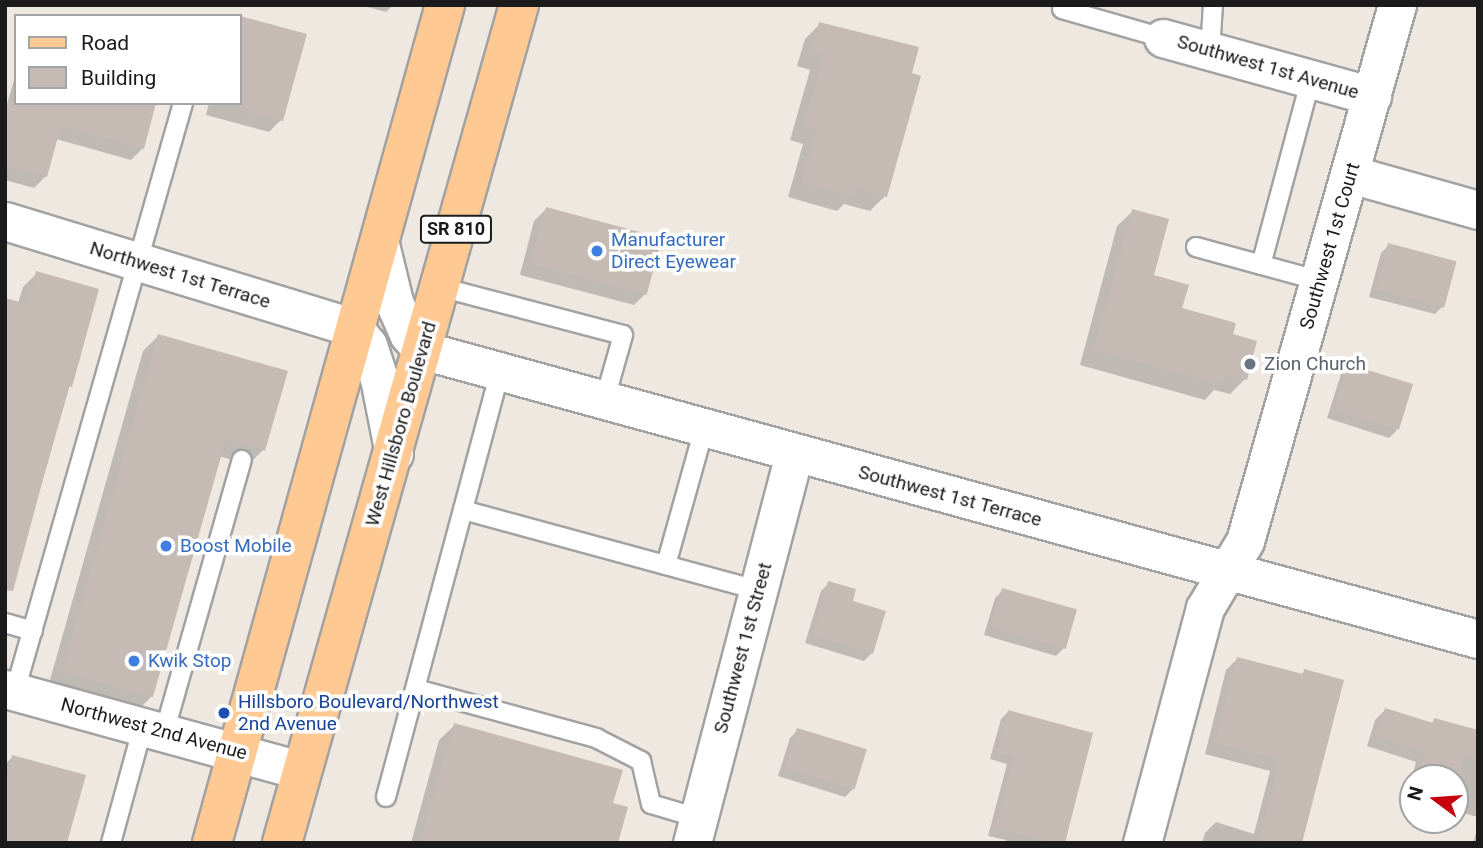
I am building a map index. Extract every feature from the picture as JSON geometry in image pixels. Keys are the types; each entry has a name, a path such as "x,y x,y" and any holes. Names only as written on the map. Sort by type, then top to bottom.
{"main road":[{"path":"212,843 445,5"},
{"name":"West Hillsboro Boulevard","path":"282,843 519,5"}],"street":[{"name":"Southwest 1st Court","path":"1142,843 1205,608 1245,541 1397,5"},
{"name":"Southwest 1st Avenue","path":"1163,38 1372,96"},
{"path":"1350,174 1478,210"},
{"name":"Northwest 1st Terrace","path":"5,221 354,328"},
{"path":"379,240 394,302 408,334 422,350"},
{"path":"354,328 368,345 379,378 394,454"},
{"name":"Southwest 1st Terrace","path":"422,350 794,454 1478,639"},
{"name":"Southwest 1st Street","path":"695,831 794,454"},
{"name":"Northwest 2nd Avenue","path":"10,690 302,771"}],"lane":[{"path":"1210,51 1213,5"},
{"path":"1062,9 1163,38"},
{"path":"1261,265 1311,79"},
{"path":"10,690 33,631 182,105"},
{"path":"1196,247 1320,281"},
{"path":"440,287 623,335 604,402"},
{"path":"386,797 500,373"},
{"path":"666,565 704,429"},
{"path":"111,843 153,730 242,460"},
{"path":"463,510 758,590"},
{"path":"5,623 33,631"},
{"path":"416,689 596,738 641,761 651,804 695,831"}],"building":[{"path":"242,17 307,34 283,121 240,110"},
{"path":"819,22 919,47 912,73 921,76 887,197 856,188 854,197 802,182 817,129 804,125 824,55 811,51"},
{"path":"7,103 155,105 144,149 61,126 47,177 5,166 5,111 12,112 6,111"},
{"name":"Manufacturer Direct Eyewear","path":"546,207 662,238 647,295 531,264"},
{"path":"1132,209 1169,219 1154,275 1189,285 1182,308 1236,323 1233,334 1257,341 1247,380 1225,374 1222,385 1094,350"},
{"path":"1388,243 1457,261 1444,308 1376,289"},
{"path":"36,271 99,289 72,387 68,386 13,591 5,590 5,298 27,304"},
{"path":"158,334 288,371 265,451 226,439 153,697 62,672"},
{"path":"1348,364 1413,384 1399,430 1334,410"},
{"path":"828,581 856,589 853,601 886,611 873,654 812,635"},
{"path":"1002,588 1077,609 1066,649 991,627"},
{"path":"1237,657 1303,674 1304,669 1344,680 1302,843 1259,843 1280,760 1215,743"},
{"path":"1385,708 1433,723 1434,718 1478,730 1478,759 1465,755 1462,764 1422,764 1425,752 1376,736"},
{"path":"1008,710 1093,733 1065,843 1052,843 995,828 1014,757 996,752"},
{"path":"454,723 623,770 613,803 628,807 618,843 420,843"},
{"path":"797,728 867,749 855,790 785,768"},
{"path":"12,755 86,775 67,843 5,843 5,781"}],"place":[{"name":"Manufacturer Direct Eyewear","path":"597,251"},
{"name":"Zion Church","path":"1250,364"},
{"name":"Boost Mobile","path":"166,546"},
{"name":"Kwik Stop","path":"134,661"},
{"name":"Hillsboro Boulevard/Northwest 2nd Avenue","path":"224,713"}]}
